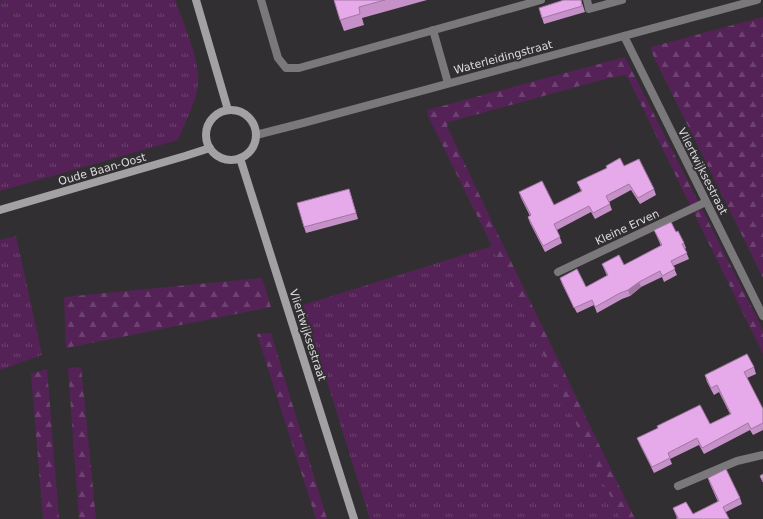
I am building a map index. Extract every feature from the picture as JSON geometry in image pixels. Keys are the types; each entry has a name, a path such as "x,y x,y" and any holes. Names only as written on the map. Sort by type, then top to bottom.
{"street":[{"path":"196,0 228,110"},
{"path":"261,0 278,58 286,68 299,68 541,0"},
{"path":"586,0 589,9 622,0"},
{"name":"Waterleidingstraat","path":"256,135 756,0"},
{"path":"433,30 448,83"},
{"name":"Vliertwijksestraat","path":"624,36 763,316"},
{"path":"228,110 238,111 246,115 252,122 256,135 255,142 246,154 240,158 228,160 218,156 210,148 206,140 206,131 209,123 217,114 228,110"},
{"name":"Oude Baan-Oost","path":"0,210 178,159 210,148"},
{"name":"Vliertwijksestraat","path":"240,158 354,519"},
{"name":"Kleine Erven","path":"558,272 706,202"},
{"path":"678,486 737,461 763,455"}],"green space":[{"path":"175,0 192,45 198,70 197,91 178,140 0,191 0,1"},
{"path":"763,17 763,278 651,51 651,47"},
{"path":"625,57 763,330 763,354 628,78 625,75 601,80 449,122 447,126 635,519 621,519 492,246 428,116 427,110"},
{"path":"16,236 42,355 0,370 0,240"},
{"path":"492,246 621,519 370,519 303,305"},
{"path":"262,278 271,307 66,348 64,297"},
{"path":"271,333 327,519 316,519 257,334"},
{"path":"81,367 96,519 79,519 68,368"},
{"path":"47,369 59,519 43,519 31,374"}],"building":[{"path":"334,0 385,0 359,7 360,14 340,20"},
{"path":"564,0 581,0 582,6 542,18 539,8"},
{"path":"620,158 624,166 639,159 654,189 638,198 629,184 606,196 610,204 593,213 589,206 554,224 560,237 543,246 528,217 531,215 519,192 542,181 554,205 582,191 577,182 607,168 606,166"},
{"path":"349,189 356,213 304,227 297,203"},
{"path":"671,222 676,232 678,231 684,243 682,244 687,253 671,261 675,269 662,276 660,271 595,307 592,300 574,308 560,278 577,269 586,287 608,275 602,264 619,255 624,265 662,245 654,230"},
{"path":"747,354 754,367 744,372 763,409 763,423 751,429 748,423 702,448 697,438 668,453 670,458 652,467 637,438 658,428 657,426 700,405 710,424 731,414 717,385 711,388 705,375"},
{"path":"726,469 740,498 723,507 729,519 676,519 678,518 673,508 686,502 693,514 719,501 708,478"},
{"path":"763,474 763,482 760,476"}]}
